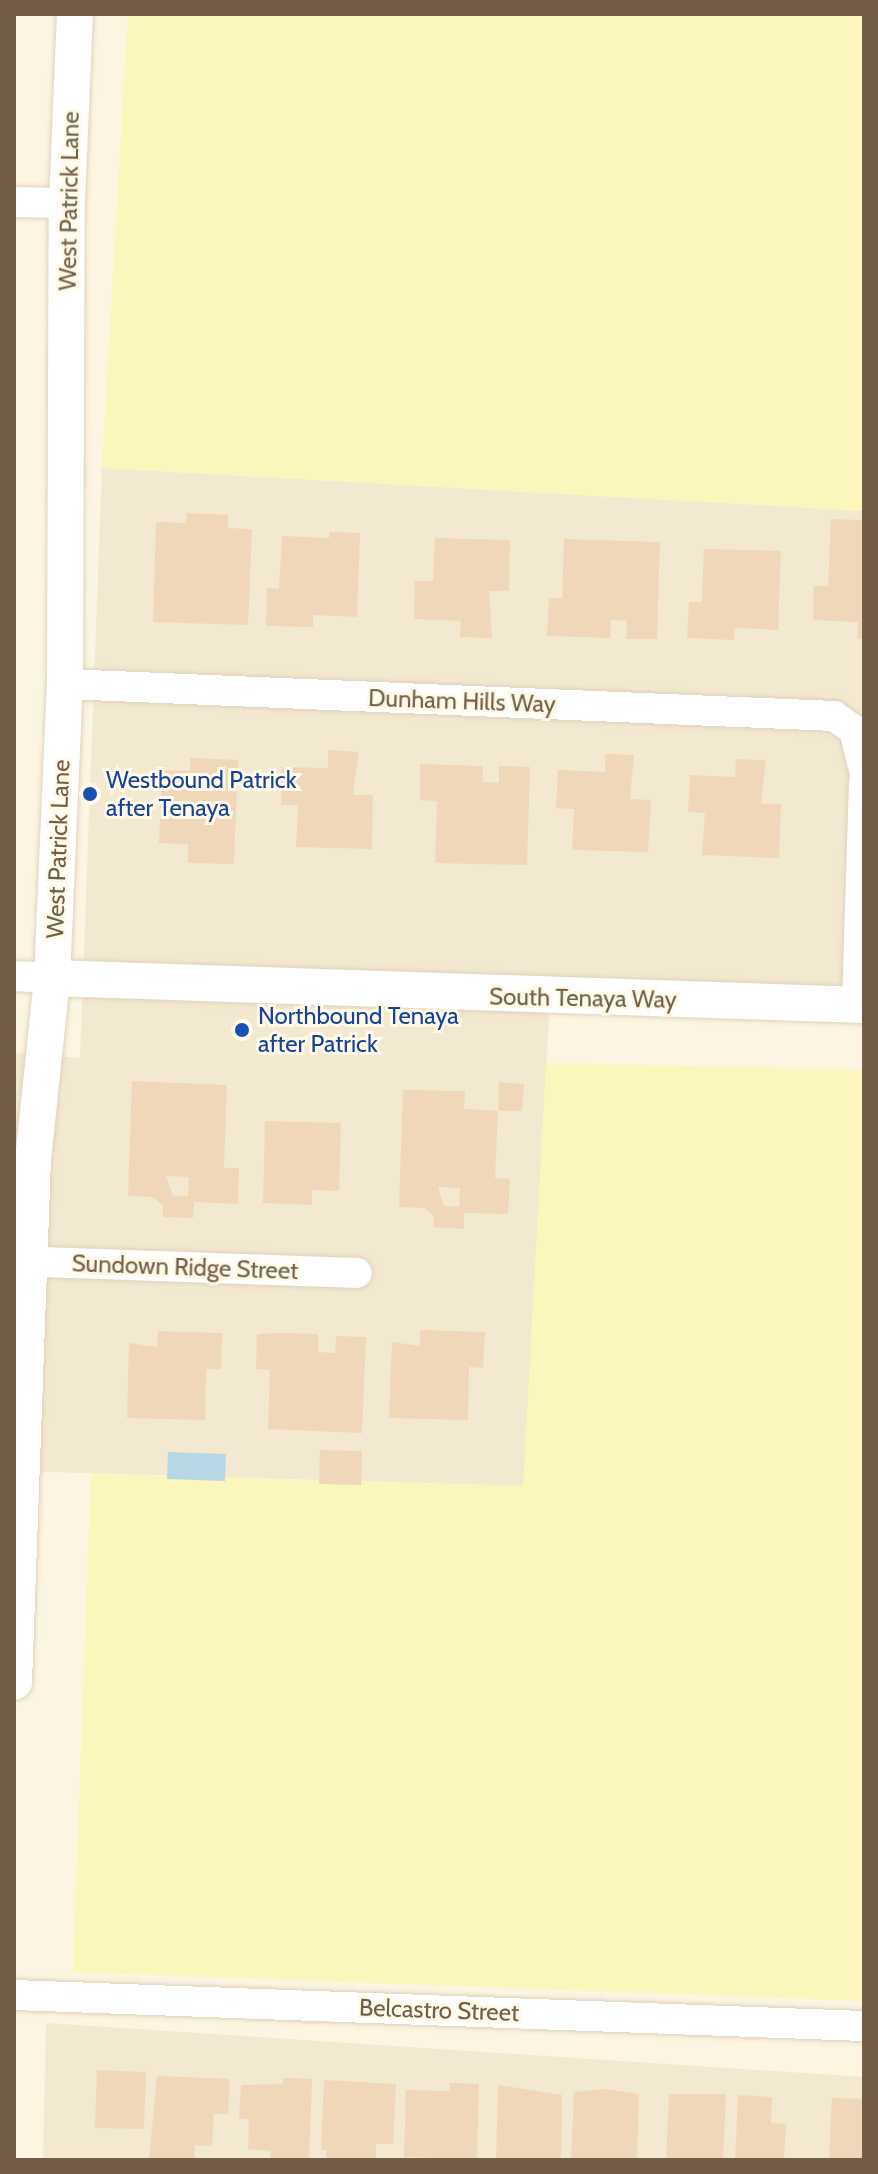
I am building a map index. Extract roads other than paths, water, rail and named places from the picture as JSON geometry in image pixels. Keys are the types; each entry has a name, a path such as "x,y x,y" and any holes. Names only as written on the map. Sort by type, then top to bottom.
{"street":[{"name":"West Patrick Lane","path":"14,1682 22,1262 52,978 65,684 67,203 75,14"},
{"path":"14,202 67,203"},
{"name":"Dunham Hills Way","path":"65,684 834,716 854,730 864,770"},
{"path":"860,1005 864,782"},
{"name":"South Tenaya Way","path":"14,976 860,1005"},
{"name":"Sundown Ridge Street","path":"22,1262 357,1273"},
{"name":"Belcastro Street","path":"14,1995 864,2026"}],"water":[{"path":"168,1452 226,1454 225,1481 167,1479"}],"place":[{"name":"Westbound Patrick after Tenaya","path":"90,794"},
{"name":"Northbound Tenaya after Patrick","path":"242,1030"}]}
